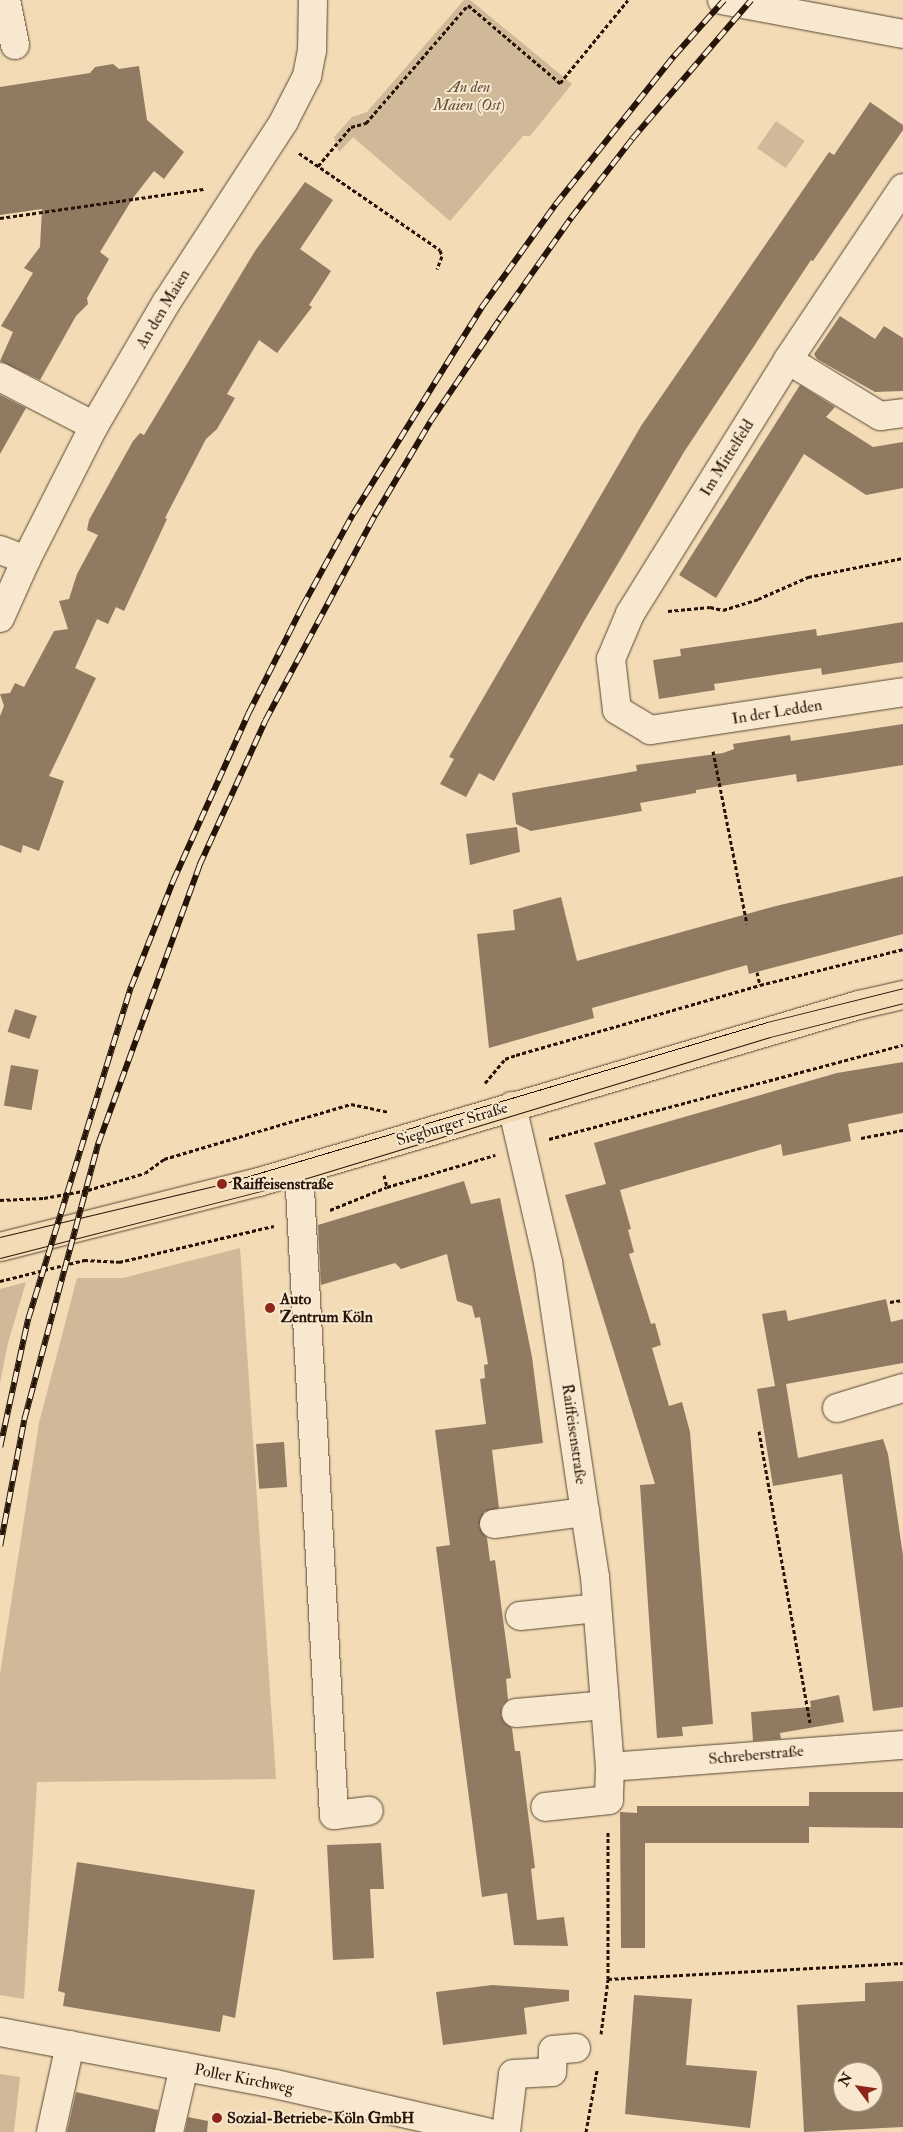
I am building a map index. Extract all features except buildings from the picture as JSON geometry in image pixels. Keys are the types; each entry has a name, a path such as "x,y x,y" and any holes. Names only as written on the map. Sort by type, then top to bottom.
{"main road":[{"name":"Siegburger Straße","path":"0,1247 143,1213 298,1171 512,1106 860,1005 903,996"}],"street":[{"path":"6,0 15,45"},
{"name":"An den Maien","path":"0,618 26,560 94,426 166,303 273,136 307,76 312,51 312,0"},
{"path":"722,0 903,34"},
{"name":"Im Mittelfeld","path":"650,730 617,710 611,659 630,614 788,360 903,188"},
{"path":"788,360 880,416 903,413"},
{"path":"0,377 94,426"},
{"path":"0,550 26,560"},
{"name":"In der Ledden","path":"650,730 707,723 903,692"},
{"name":"Raiffeisenstraße","path":"512,1106 548,1262 585,1512 597,1608 610,1767 609,1800"},
{"path":"298,1171 334,1815 369,1811"},
{"path":"837,1408 903,1388"},
{"path":"494,1524 585,1512"},
{"path":"520,1616 597,1608"},
{"path":"516,1713 605,1705"},
{"name":"Schreberstraße","path":"610,1767 815,1750 903,1745"},
{"path":"545,1807 609,1800"},
{"name":"Poller Kirchweg","path":"0,2032 184,2067 487,2132"},
{"path":"506,2132 513,2074 552,2072 553,2050 588,2043"},
{"path":"51,2132 70,2045"},
{"path":"169,2132 184,2067"}],"path":[{"path":"318,166 351,127 366,123 468,5 560,83 628,0"},
{"path":"273,136 440,250 442,256 437,269"},
{"path":"0,218 242,183"},
{"path":"630,614 710,607 724,610 758,599 808,578 903,558"},
{"path":"707,723 747,924"},
{"path":"482,1086 505,1059 516,1055 760,985 903,949"},
{"path":"757,972 760,985"},
{"path":"0,1280 84,1260 119,1262 301,1220 387,1187 522,1147 660,1107 903,1045"},
{"path":"0,1200 44,1198 88,1190 145,1173 164,1159 351,1104 396,1112"},
{"path":"861,1138 903,1130"},
{"path":"890,1302 903,1300"},
{"path":"759,1430 815,1750"},
{"path":"588,2043 608,1979 609,1800"},
{"path":"608,1979 903,1963"},
{"path":"586,2132 597,2067"}],"green space":[{"name":"An den Maien (Ost)","path":"464,0 470,0 572,84 530,136 523,136 450,221 353,137 339,152 334,137 352,117 367,112"},
{"path":"776,121 805,141 786,168 757,148"},
{"path":"240,1248 276,1779 37,1782 24,1999 0,1995 0,1674 39,1423 77,1278 123,1278"},
{"path":"26,1282 8,1343 0,1383 0,1289"},
{"path":"0,2074 20,2077 14,2132 0,2132"}],"tram line":[{"path":"0,1237 222,1184 767,1022 903,988"},
{"path":"0,1258 284,1185 770,1037 903,1003"}],"railway":[{"path":"0,1447 28,1319 131,987 173,881 248,714 302,607 353,514 481,308 555,205 674,56 724,0"},
{"path":"0,1546 24,1420 98,1144 199,866 265,721 375,515 430,422 571,218 632,139 751,0"}],"place":[{"name":"Raiffeisenstraße","path":"222,1184"},
{"name":"Auto Zentrum Köln","path":"270,1308"},
{"name":"Sozial-Betriebe-Köln GmbH","path":"217,2118"}]}
